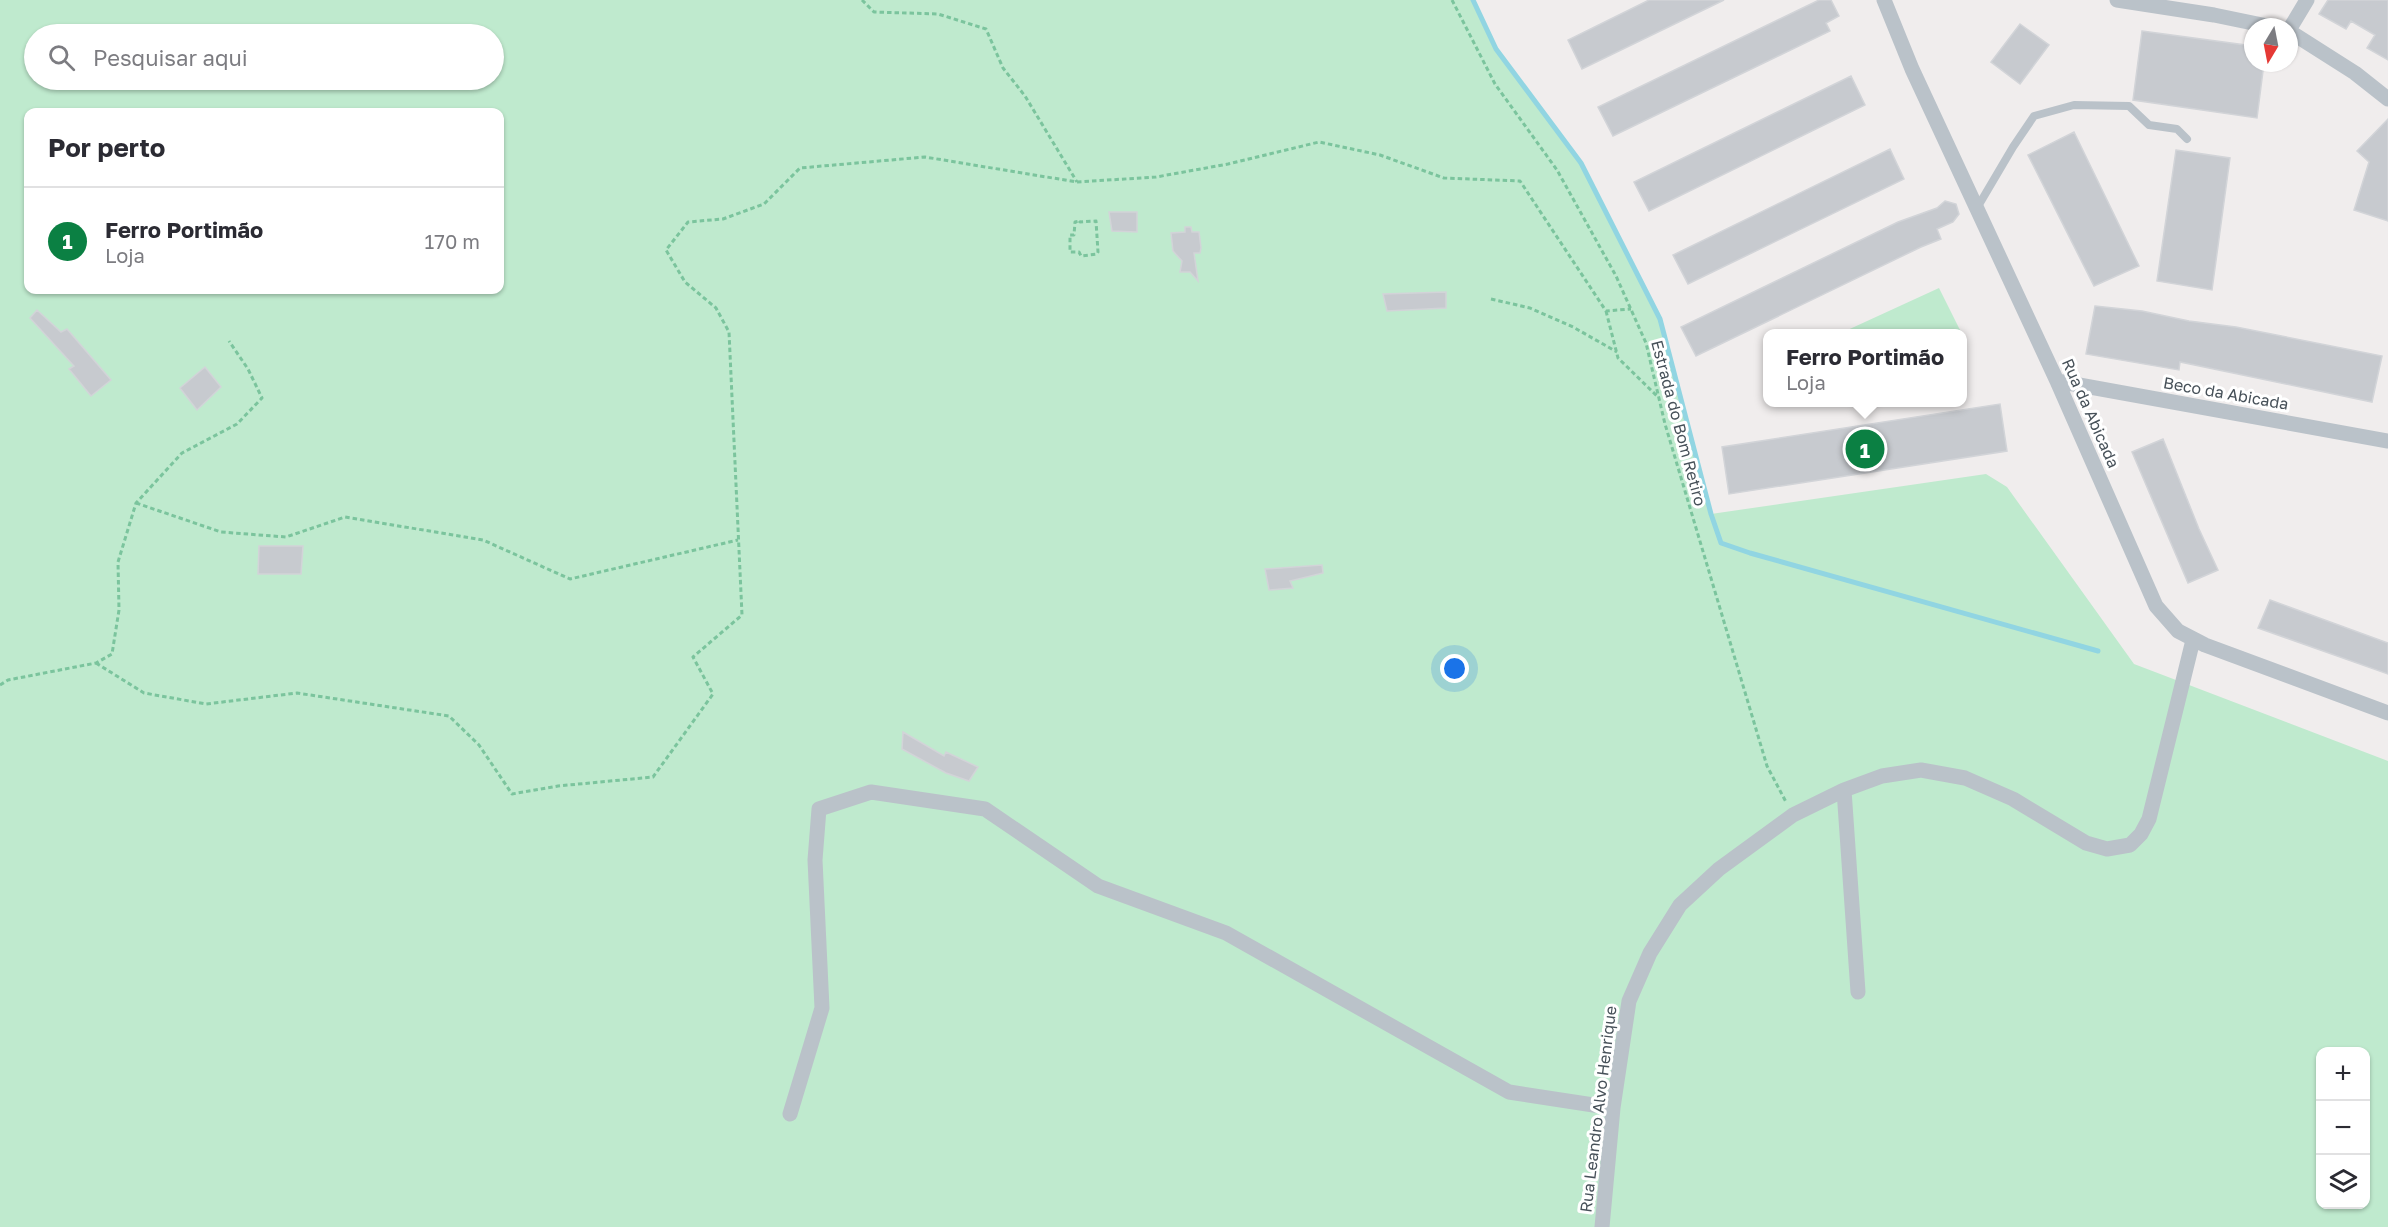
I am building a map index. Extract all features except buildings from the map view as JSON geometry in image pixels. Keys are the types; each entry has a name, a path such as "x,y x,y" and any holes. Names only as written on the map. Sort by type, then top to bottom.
{"street":[{"name":"Rua da Abicada","path":"1884,0 1912,69 2057,381 2156,606 2178,631 2193,640 2388,713"},
{"path":"2117,0 2244,21"},
{"path":"2296,18 2307,0"},
{"path":"2298,36 2355,73 2388,99"},
{"name":"Beco da Abicada","path":"2057,381 2388,441"},
{"name":"Rua Leandro Alvo Henrique","path":"1602,1227 1613,1108 1629,1001 1650,953 1680,905 1719,869 1793,815 1844,790 1882,776 1921,770 1965,778 2013,799 2086,843 2107,849 2130,845 2141,834 2149,819 2193,640"},
{"path":"1844,790 1858,992"},
{"path":"790,1114 822,1008 815,861 819,809 871,792 985,809 1098,886 1226,933 1509,1092 1613,1108"}],"lane":[{"path":"1977,208 2034,116 2074,105 2129,106 2149,125 2177,129 2187,139"}],"path":[{"path":"862,0 874,12 938,14 986,28 1003,68 1025,96 1077,182"},
{"name":"Estrada do Bom Retiro","path":"1452,0 1495,84 1557,170 1616,276 1646,343 1659,398 1767,766 1793,815"},
{"path":"96,663 144,693 206,704 297,693 449,716 479,745 512,794 558,786 653,777 712,694 693,657 742,615 729,332 716,308 685,282 666,249 688,222 723,219 764,204 800,168 925,157 1077,182 1156,177 1227,164 1319,142 1380,155 1444,178 1520,181 1606,311 1618,358 1659,398"},
{"path":"1096,221 1095,230 1098,233 1097,254 1081,256 1079,252 1070,252 1070,235 1076,232 1075,222 1093,222 1096,221"},
{"path":"1491,299 1530,308 1573,327 1617,352"},
{"path":"1606,311 1631,309"},
{"path":"0,685 8,680 96,663 112,654 119,610 118,562 136,503 182,453 237,424 262,398 248,369 229,341"},
{"path":"136,503 221,532 286,537 345,517 483,540 570,579 739,540"}],"green space":[{"path":"0,0 1473,0 1496,49 1581,163 1660,319 1711,514 1986,474 2007,487 2134,664 2388,761 2388,1227 0,1227"},
{"path":"1939,288 1960,329 1850,329"}],"waterway":[{"path":"1473,0 1496,49 1581,163 1660,319 1711,514 1721,543 2098,651"}],"place":[{"name":"Ferro Portimão","path":"1865,449"}]}
